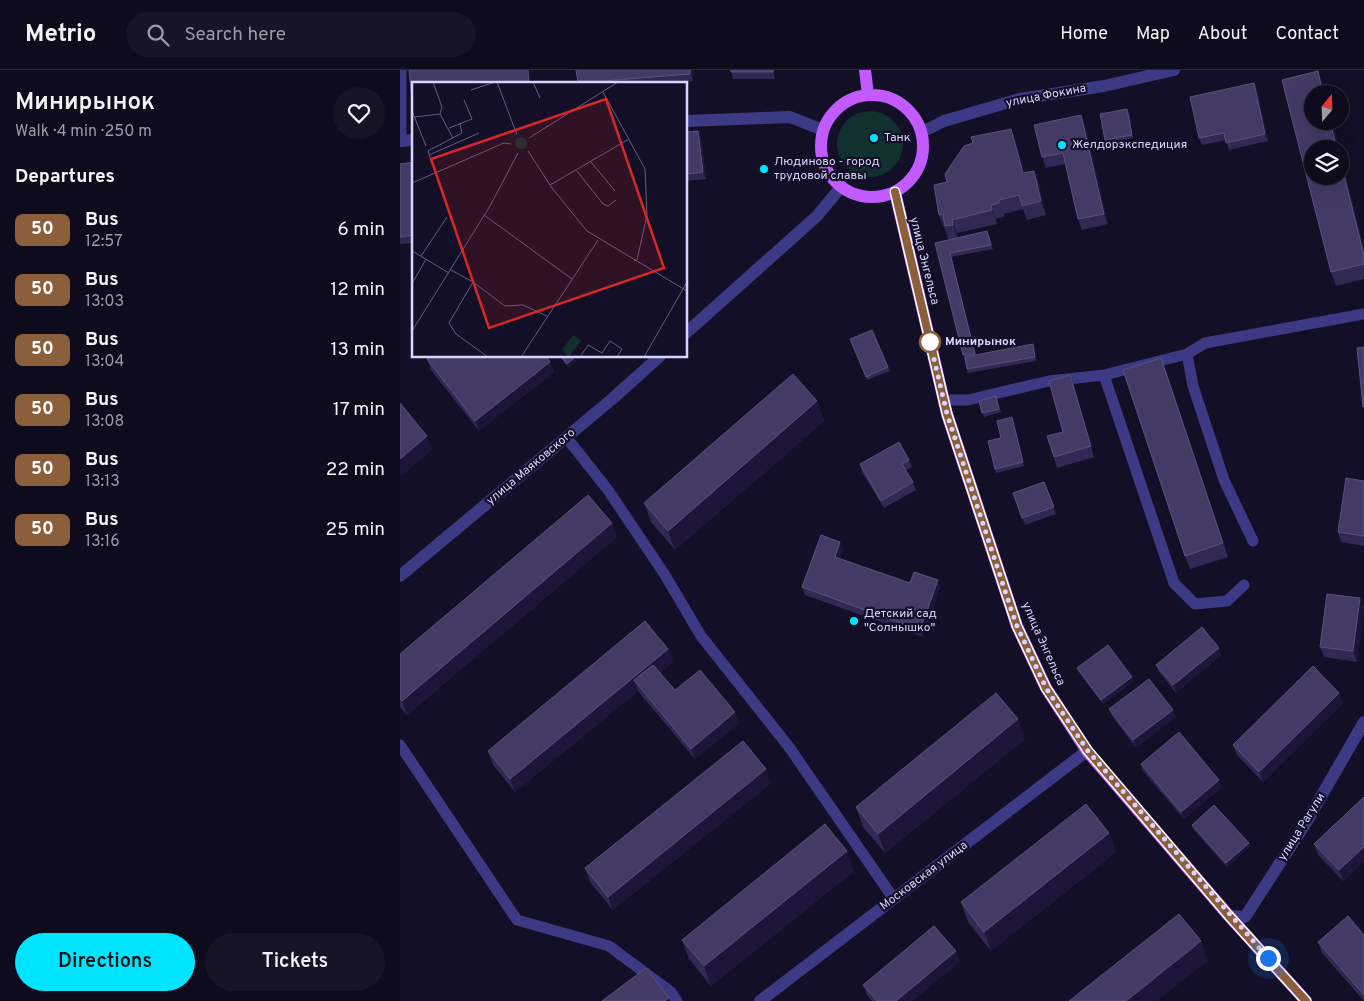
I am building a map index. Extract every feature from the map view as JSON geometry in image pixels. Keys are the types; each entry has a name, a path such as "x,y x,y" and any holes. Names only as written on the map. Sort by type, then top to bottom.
{"main road":[{"path":"865,70 868,95"},
{"path":"868,95 886,97 902,104 914,116 922,132 924,150 919,167 910,182 895,192 882,197 867,197 854,194 841,187 830,176 823,162 821,146 823,130 830,117 840,106 854,98 868,95"},
{"name":"улица Энгельса","path":"895,192 953,431 1017,626 1046,688 1088,751 1229,916 1306,1001"}],"street":[{"name":"улица Фокина","path":"922,132 944,121 1020,99 1104,86 1174,70"},
{"path":"688,121 790,117 823,130"},
{"path":"688,331 817,216 841,187"},
{"name":"улица Маяковского","path":"400,576 658,358"},
{"name":"улица Рагули","path":"1229,916 1245,917 1307,821 1364,722"},
{"name":"Московская улица","path":"760,1001 1088,751"}],"lane":[{"path":"400,141 401,70"},
{"path":"945,400 968,400 1049,381 1104,375 1187,354 1206,344 1364,314"},
{"path":"1187,354 1193,386 1224,480 1253,541"},
{"path":"1104,375 1174,583 1195,604 1227,600 1244,585"},
{"path":"566,437 608,490 665,575 701,636 789,747 894,899"},
{"path":"400,745 516,920 609,946 671,992 677,1001"}],"green space":[{"path":"863,111 877,111 889,116 898,125 903,137 901,157 894,168 877,177 863,177 851,172 842,163 837,151 837,137 842,125 851,116"}],"building":[{"path":"409,70 528,70 529,82 412,82 412,100"},
{"path":"576,70 690,70 690,74 578,82"},
{"path":"731,70 773,70 773,72 731,72"},
{"path":"1318,71 1321,85 1304,85 1304,130 1332,130 1335,140 1304,140 1304,166 1282,80"},
{"path":"1254,83 1265,134 1226,143 1224,133 1199,138 1190,97"},
{"path":"1127,109 1132,135 1105,140 1100,114"},
{"path":"1081,115 1104,214 1078,219 1063,153 1042,157 1034,125"},
{"path":"1011,129 1023,173 1034,171 1041,201 1022,206 1019,195 999,200 999,203 991,205 992,210 952,220 953,225 945,226 943,214 939,215 934,185 947,182 945,174 964,146 973,143 971,137"},
{"path":"698,131 703,172 688,174 688,132"},
{"path":"412,162 412,235 400,237 400,164"},
{"path":"1309,185 1346,185 1364,255 1364,264 1331,272"},
{"path":"987,231 991,245 950,253 975,354 963,355 935,243"},
{"path":"872,330 888,367 866,377 850,339"},
{"path":"1033,344 1035,357 967,369 965,357"},
{"path":"1364,347 1364,407 1363,407 1357,348"},
{"path":"547,358 550,362 475,421 427,359"},
{"path":"562,358 574,358 567,364"},
{"path":"1161,358 1223,543 1185,556 1123,370"},
{"path":"793,374 817,401 668,531 644,503"},
{"path":"1070,375 1091,446 1054,457 1047,436 1063,432 1049,381"},
{"path":"996,396 999,409 982,413 979,401"},
{"path":"400,403 427,436 400,459"},
{"path":"1012,417 1023,462 995,469 988,441 1001,438 997,421"},
{"path":"899,442 909,460 902,464 913,482 881,501 860,464"},
{"path":"1346,478 1364,481 1364,536 1338,532"},
{"path":"1044,482 1054,507 1022,518 1013,493"},
{"path":"588,495 612,523 402,701 400,699 400,654"},
{"path":"821,535 840,542 835,557 910,583 914,572 938,580 920,630 802,587"},
{"path":"1327,594 1360,598 1353,651 1320,647"},
{"path":"645,621 668,649 510,779 488,751"},
{"path":"1202,627 1219,648 1173,685 1156,665"},
{"path":"1108,645 1132,677 1101,700 1077,668"},
{"path":"653,665 675,690 700,670 735,712 691,749 634,680"},
{"path":"1313,666 1339,693 1259,772 1233,745"},
{"path":"1149,679 1173,710 1133,740 1109,709"},
{"path":"996,693 1018,719 878,834 856,807"},
{"path":"1179,732 1219,780 1181,812 1141,764"},
{"path":"743,741 766,769 608,897 585,868"},
{"path":"1364,797 1364,847 1339,870 1314,844"},
{"path":"1086,804 1109,833 984,932 961,902"},
{"path":"1214,805 1249,843 1226,863 1192,825"},
{"path":"825,824 847,851 704,966 682,940"},
{"path":"1179,914 1201,941 1126,1001 1069,1001"},
{"path":"1348,916 1364,935 1364,995 1318,942"},
{"path":"934,926 956,951 896,1001 877,1001 863,985"},
{"path":"646,968 669,998 665,1001 602,1001"}],"bus line":[{"name":"50","path":"895,192 947,414 1017,626 1046,688 1088,751 1229,916 1306,1001"}],"place":[{"name":"Танк","path":"874,138"},
{"name":"Желдорэкспедиция","path":"1062,145"},
{"name":"Людиново - город трудовой славы","path":"764,169"},
{"name":"Минирынок","path":"930,342"},
{"name":"Детский сад \"Солнышко\"","path":"854,621"}],"route":[{"path":"930,342 947,414 1011,609 1046,688 1088,751 1229,916 1268,958"}]}
